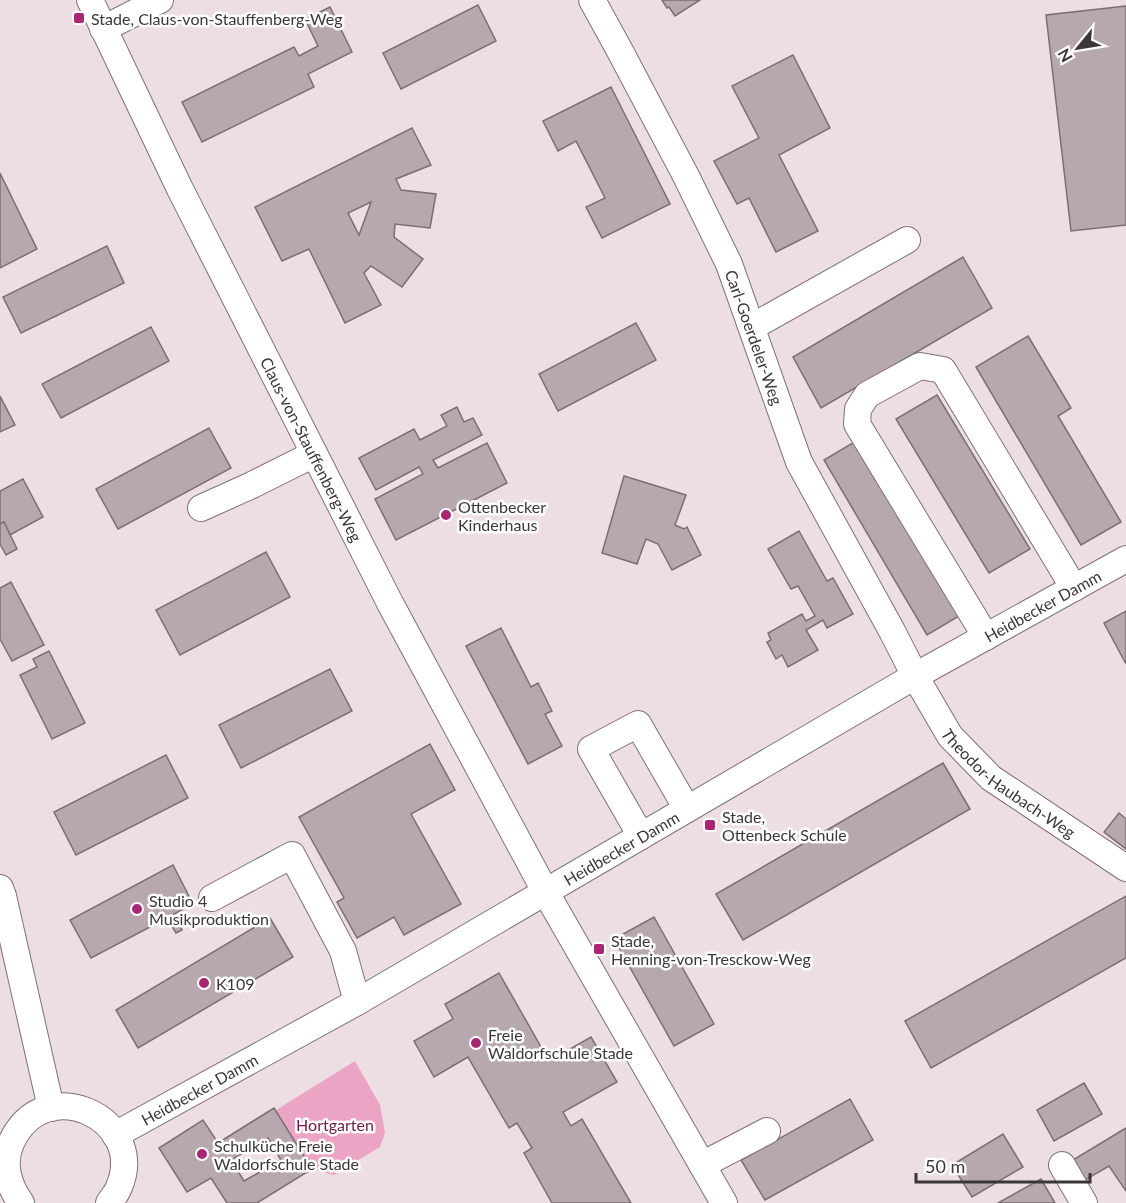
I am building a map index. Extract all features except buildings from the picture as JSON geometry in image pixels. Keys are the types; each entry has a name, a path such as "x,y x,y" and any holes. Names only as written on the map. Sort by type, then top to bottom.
{"street":[{"name":"Claus-von-Stauffenberg-Weg","path":"90,0 180,189 390,603 545,891 724,1203"},
{"path":"103,29 160,0"},
{"name":"Carl-Goerdeler-Weg","path":"592,0 681,166 729,264 799,462 915,676"},
{"path":"752,327 907,240"},
{"path":"986,637 857,424 858,409 867,395 920,366 943,370 1074,588"},
{"path":"201,508 314,454"},
{"name":"Heidbecker Damm","path":"115,1135 357,1002 915,676 1126,559"},
{"name":"Theodor-Haubach-Weg","path":"915,676 950,736 991,778 1126,868"},
{"path":"641,836 591,749 638,724 687,809"},
{"path":"212,898 292,855 343,951 357,1002"},
{"path":"0,888 51,1108"},
{"path":"17,1202 6,1169 8,1150 16,1132 29,1118 46,1109 65,1106 84,1109 101,1118 115,1135 122,1150 124,1169 119,1188 109,1203"},
{"path":"702,1165 767,1131"},
{"path":"1062,1165 1084,1203"}],"green space":[{"name":"Hortgarten","path":"355,1061 380,1105 385,1133 380,1147 334,1175 312,1169 276,1110"}],"place":[{"name":"Stade, Claus-von-Stauffenberg-Weg","path":"79,18"},
{"name":"Ottenbecker Kinderhaus","path":"446,515"},
{"name":"Stade, Ottenbeck Schule","path":"710,825"},
{"name":"Studio 4 Musikproduktion","path":"137,909"},
{"name":"Stade, Henning-von-Tresckow-Weg","path":"599,949"},
{"name":"K109","path":"204,983"},
{"name":"Freie Waldorfschule Stade","path":"476,1043"},
{"name":"Schulküche Freie Waldorfschule Stade","path":"202,1154"}]}
